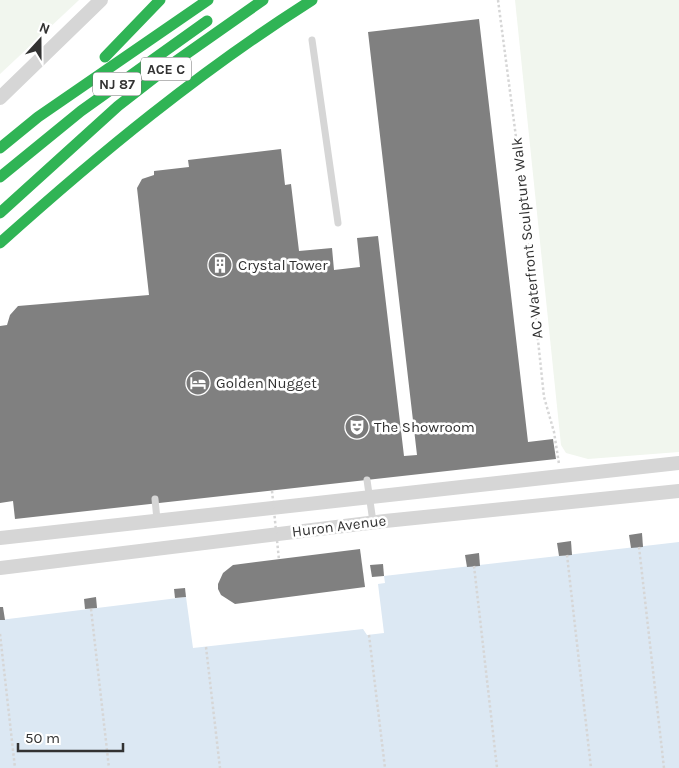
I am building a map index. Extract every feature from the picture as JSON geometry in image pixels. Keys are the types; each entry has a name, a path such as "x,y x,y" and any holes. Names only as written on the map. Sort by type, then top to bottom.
{"main road":[{"path":"38,117 125,38 160,0"},
{"name":"NJ 87","path":"0,148 38,117 208,0"},
{"name":"ACE C","path":"0,214 75,144 144,85 262,0"},
{"path":"0,243 111,144 150,112 217,62 312,0"},
{"name":"NJ 87","path":"0,178 81,111 220,13"}],"street":[{"path":"0,98 101,0"},
{"name":"Huron Avenue","path":"0,538 679,463"},
{"name":"Huron Avenue","path":"0,568 373,522 679,491"}],"lane":[{"path":"312,40 338,223"},
{"path":"367,480 373,522"},
{"path":"155,499 157,520"}],"path":[{"name":"AC Waterfront Sculpture Walk","path":"498,0 519,160 544,397 554,432 560,476"},
{"path":"272,491 279,560"},
{"path":"639,547 664,768"},
{"path":"567,555 591,768"},
{"path":"474,566 496,768"},
{"path":"91,609 109,768"},
{"path":"0,634 15,768"},
{"path":"369,635 385,768"},
{"path":"206,647 220,768"}],"shaded area":[{"path":"0,0 79,0 0,74"},
{"path":"515,0 679,0 679,452 588,459 566,453 561,445"},
{"path":"679,542 679,768 0,768 0,620 186,597 193,648 363,629 367,635 384,633 378,584 385,583 384,576"}],"building":[{"name":"Golden Nugget","path":"479,19 528,442 553,439 556,459 15,519 13,501 0,503 0,326 7,325 10,315 18,306 149,295 137,188 142,179 154,175 154,171 189,167 188,160 281,149 285,185 291,184 299,251 332,248 334,270 360,267 357,238 378,236 404,456 417,455 368,32"},
{"path":"642,533 643,547 631,548 629,535"},
{"path":"571,541 572,555 559,556 557,543"},
{"path":"360,549 365,587 235,604 221,595 218,589 223,573 233,565"},
{"path":"479,553 480,566 467,567 465,555"},
{"path":"383,564 384,576 372,577 370,565"},
{"path":"185,588 186,597 175,598 174,589"},
{"path":"96,597 97,608 85,609 84,599"},
{"path":"0,607 3,607 5,620 0,620"}],"traffic: fast":[{"path":"105,57 160,0"},
{"path":"0,148 38,117 208,0"},
{"path":"0,213 118,106 172,64 263,0"},
{"path":"0,243 75,177 151,115 230,55 312,0"},
{"path":"0,177 81,111 207,21"}],"place":[{"name":"Crystal Tower","path":"220,265"},
{"name":"Golden Nugget","path":"198,383"},
{"name":"The Showroom","path":"357,427"}]}
